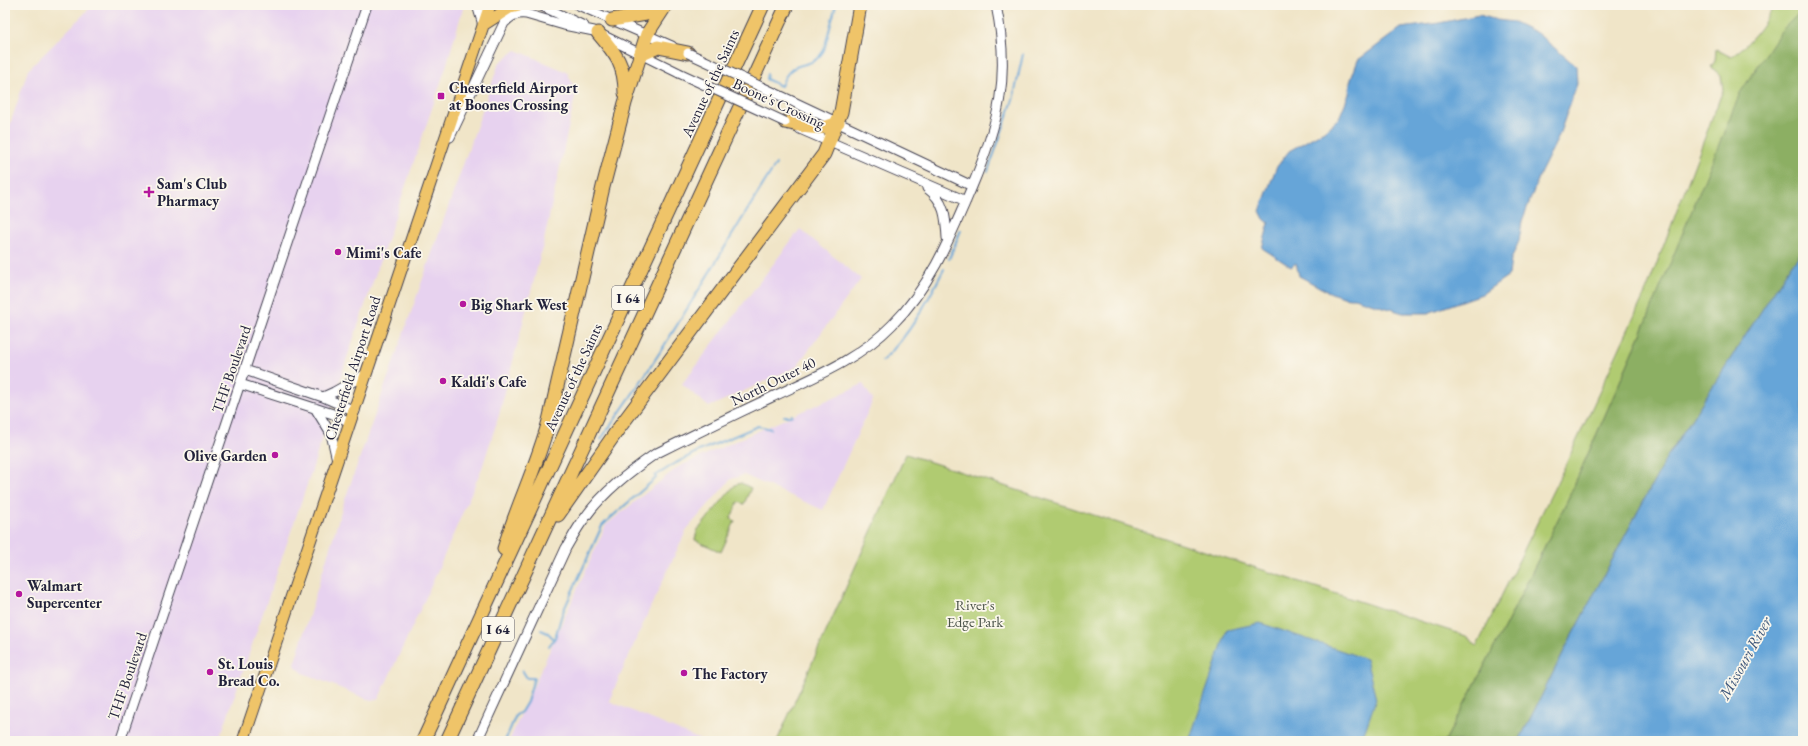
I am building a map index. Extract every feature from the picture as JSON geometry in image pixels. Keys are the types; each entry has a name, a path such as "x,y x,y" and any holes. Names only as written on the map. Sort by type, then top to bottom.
{"highway":[{"path":"612,20 646,14 665,5"},
{"path":"492,590 512,524 534,472 543,443 603,187 625,103 647,34 665,5"},
{"name":"Avenue of the Saints","path":"423,741 763,5"},
{"name":"I 64","path":"447,741 787,5"},
{"path":"540,539 615,433 824,154 838,122 843,102 860,5"},
{"path":"596,32 616,55 621,66 625,79 625,103"},
{"path":"640,55 658,47 688,53"},
{"path":"785,122 820,129 827,128 838,122"}],"main road":[{"name":"Chesterfield Airport Road","path":"243,741 490,5"},
{"path":"483,25 511,8 519,5"}],"street":[{"name":"THF Boulevard","path":"120,741 367,5"},
{"path":"477,5 483,25"},
{"name":"Boone's Crossing","path":"540,5 640,55 785,122 966,201"},
{"name":"Boone's Crossing","path":"578,5 647,34 838,122 972,186"},
{"name":"North Outer 40","path":"477,741 566,548 584,519 603,496 627,474 655,454 845,361 872,342 891,326 924,286 939,261 966,201 990,141 1000,101 1003,52 996,5"},
{"path":"438,162 504,23 510,17 520,13 526,14 564,26 596,32"},
{"path":"916,180 934,193 944,207 946,214 947,241"},
{"path":"245,370 323,397 355,411"},
{"path":"323,397 366,374"},
{"path":"240,384 333,414 350,422"},
{"path":"315,408 331,434 337,460"}],"shaded area":[{"path":"93,5 464,5 445,70 346,361 310,476 219,741 5,741 5,140 28,70"},
{"path":"516,50 567,72 576,92 543,245 499,415 482,468 427,595 379,698 372,701 303,673 294,665 343,505 499,63"},
{"path":"800,229 861,279 796,367 709,407 682,384"},
{"path":"863,384 873,400 823,510 744,475 731,479 687,529 650,608 609,701 703,741 509,741 606,525 678,467"}],"green space":[{"name":"River's Edge Park","path":"1775,5 1803,5 1803,9 1781,31 1645,325 1568,499 1507,623 1445,741 777,741 906,454 1466,636 1477,646 1565,466 1647,289 1723,90 1721,76 1711,67 1715,61 1716,49 1731,57 1738,52 1756,33"},
{"path":"1803,9 1803,251 1791,265 1667,457 1570,639 1519,741 1445,741 1507,623 1568,499 1645,325 1740,93 1781,31"},
{"path":"741,483 751,488 744,504 738,502 731,518 735,521 721,552 695,540 697,531 735,485"}],"water":[{"path":"1479,15 1497,20 1514,22 1537,33 1576,66 1577,84 1558,138 1541,172 1522,221 1519,241 1511,259 1509,275 1482,294 1428,313 1403,313 1354,298 1347,298 1333,294 1299,276 1296,263 1291,267 1262,248 1269,223 1264,219 1260,211 1276,168 1289,151 1324,131 1339,118 1349,94 1350,82 1358,60 1401,28 1439,23"},
{"name":"Missouri River","path":"1803,251 1803,741 1519,741 1570,639 1667,457 1791,265"},
{"path":"1260,623 1366,659 1376,699 1365,731 1358,741 1189,741 1227,630"}],"waterway":[{"path":"767,74 766,79 781,86 791,70 807,64 819,57 824,50 836,5"},
{"path":"988,171 1013,100 1023,54"},
{"path":"601,439 625,406 669,338 776,164"},
{"path":"949,259 961,230"},
{"path":"882,361 901,340 917,318 944,269"},
{"path":"784,416 792,415"},
{"path":"549,646 555,638 562,614 602,526 606,522 656,478 655,476 676,463 699,451 758,426 771,429"},
{"path":"541,630 548,633 554,639"},
{"path":"505,741 516,715 521,712 527,702 534,678 527,678 522,670"}],"place":[{"name":"Chesterfield Airport at Boones Crossing","path":"441,96"},
{"name":"Sam's Club Pharmacy","path":"149,192"},
{"name":"Mimi's Cafe","path":"338,252"},
{"name":"Big Shark West","path":"463,304"},
{"name":"Kaldi's Cafe","path":"443,381"},
{"name":"Olive Garden","path":"275,455"},
{"name":"Walmart Supercenter","path":"19,594"},
{"name":"St. Louis Bread Co.","path":"210,672"},
{"name":"The Factory","path":"684,673"}]}
